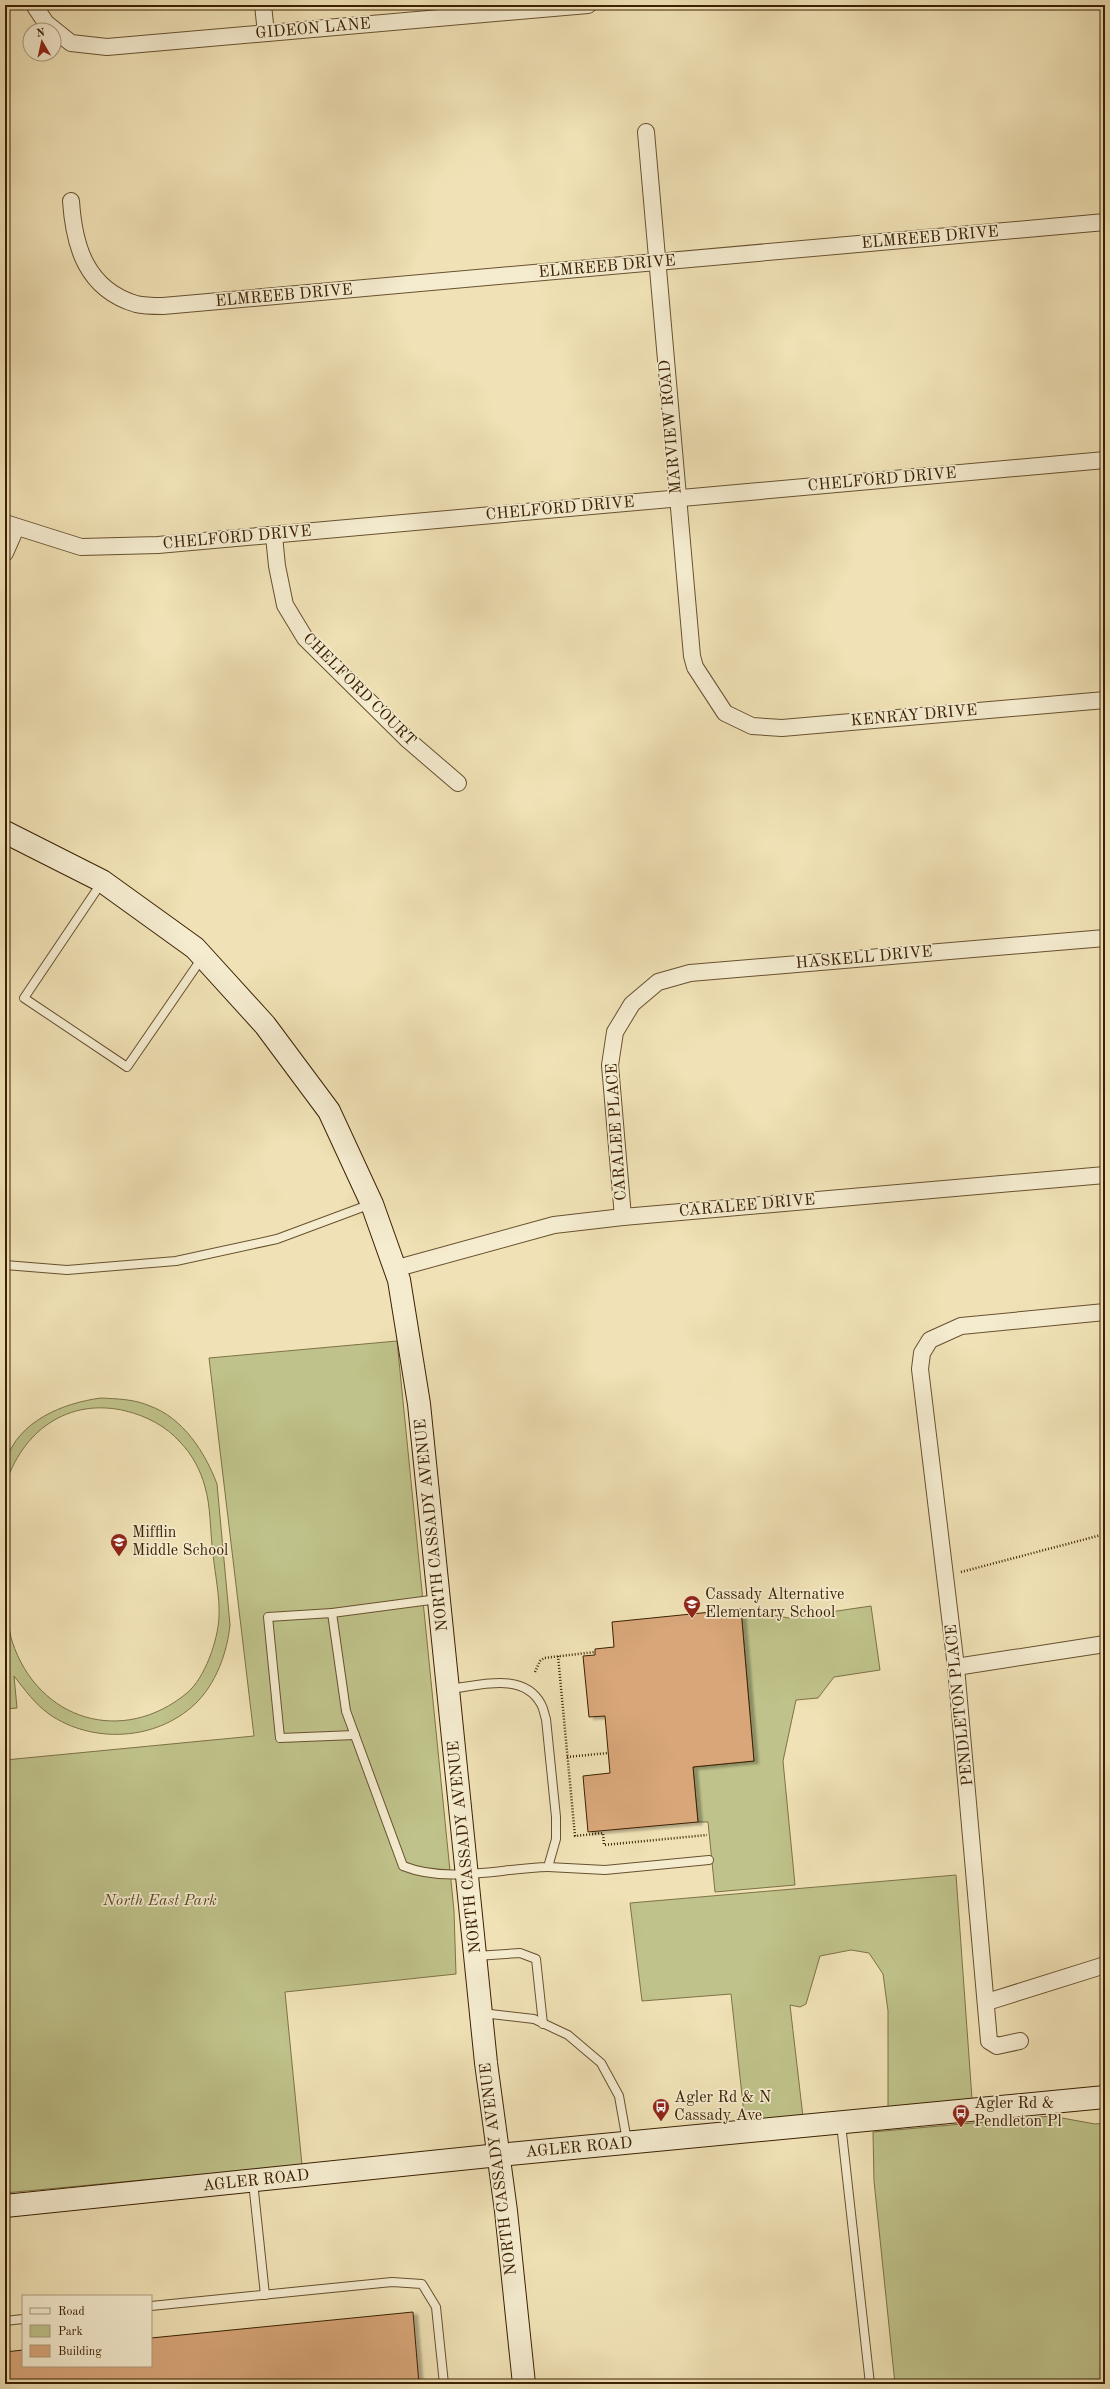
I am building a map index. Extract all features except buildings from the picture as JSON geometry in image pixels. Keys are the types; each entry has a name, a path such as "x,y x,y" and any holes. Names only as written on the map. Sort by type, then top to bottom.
{"main road":[{"name":"NORTH CASSADY AVENUE","path":"5,832 102,881 195,948 202,958 265,1025 329,1111 372,1204 399,1280 419,1404 482,2013 524,2384"},
{"name":"AGLER ROAD","path":"5,2206 253,2182 499,2155 627,2144 1105,2097"}],"street":[{"name":"GIDEON LANE","path":"34,5 46,23 71,43 107,47 588,5"},
{"path":"263,5 266,33"},
{"name":"MARVIEW ROAD","path":"646,132 692,656 695,667 725,713"},
{"name":"ELMREEB DRIVE","path":"71,201 73,230 85,266 111,293 136,304 163,306 1105,222"},
{"name":"CHELFORD DRIVE","path":"10,525 81,547 158,545 274,536 1105,460"},
{"path":"5,553 10,525"},
{"name":"CHELFORD COURT","path":"274,536 276,566 285,605 305,638 408,740 458,783"},
{"name":"KENRAY DRIVE","path":"725,713 752,726 782,728 1105,700"},
{"name":"HASKELL DRIVE","path":"632,1004 658,982 690,973 1105,938"},
{"name":"CARALEE PLACE","path":"623,1217 610,1065 615,1032 632,1004"},
{"name":"CARALEE DRIVE","path":"394,1269 554,1225 623,1217 1105,1175"},
{"name":"PENDLETON PLACE","path":"1020,2041 997,2046 989,2041 987,2002 956,1667 920,1369 922,1353 930,1340 961,1326 1105,1312"},
{"path":"956,1667 1105,1644"},
{"path":"987,2002 1105,1965"}],"lane":[{"path":"102,881 24,998 127,1068 202,958"},
{"path":"5,1265 67,1270 176,1261 277,1239 372,1204"},
{"path":"355,1735 280,1738 268,1618 332,1613 439,1599"},
{"path":"332,1613 346,1711 403,1866 422,1874 468,1874 548,1867 605,1870 709,1860"},
{"path":"448,1689 512,1683 524,1686 542,1705 546,1719 556,1817 556,1839 548,1867"},
{"path":"476,1956 520,1953 536,1959 543,2024"},
{"path":"482,2013 534,2019 568,2035 601,2063 619,2096 627,2144"},
{"path":"841,2123 870,2384"},
{"path":"253,2182 266,2295"},
{"path":"152,2306 392,2282 422,2284 436,2307 444,2384"},
{"path":"5,2321 22,2319"}],"path":[{"path":"945,1573 970,1571 1105,1534"},
{"path":"535,1672 540,1661 558,1656 595,1652"},
{"path":"558,1656 575,1836 603,1833 604,1845 707,1835"},
{"path":"567,1757 608,1753"}],"green space":[{"name":"North East Park","path":"397,1341 454,1911 456,1974 285,1992 302,2165 5,2193 5,1760 254,1736 209,1358"},
{"path":"101,1398 138,1402 162,1411 183,1428 199,1448 206,1460 217,1484 230,1625 223,1657 215,1678 195,1704 179,1716 162,1725 143,1731 124,1734 104,1734 84,1730 66,1724 39,1706 14,1676 17,1708 5,1709 5,1558 10,1633 24,1668 41,1690 62,1707 85,1717 110,1721 136,1718 162,1709 187,1693 194,1686 205,1668 213,1647 218,1626 219,1609 207,1495 196,1463 174,1436 162,1426 126,1411 105,1408 85,1409 67,1414 50,1423 35,1434 23,1449 13,1466 5,1486 5,1464 12,1447 31,1425 44,1416 72,1404"},
{"path":"871,1606 880,1670 834,1677 818,1698 796,1700 783,1761 795,1885 715,1892 708,1822 698,1822 693,1767 754,1761 741,1609 789,1618"},
{"path":"956,1875 972,2099 888,2107 888,2011 883,1974 869,1953 851,1950 820,1956 806,2004 800,2007 790,2005 803,2117 745,2123 731,1994 642,2001 630,1903"},
{"path":"1051,2116 1095,2124 1105,2123 1105,2384 895,2384 874,2181 873,2132"}],"place":[{"name":"Mifflin Middle School","path":"119,1557"},
{"name":"Cassady Alternative Elementary School","path":"692,1619"},
{"name":"Agler Rd & N Cassady Ave","path":"661,2122"},
{"name":"Agler Rd & Pendleton Pl","path":"961,2128"}]}
